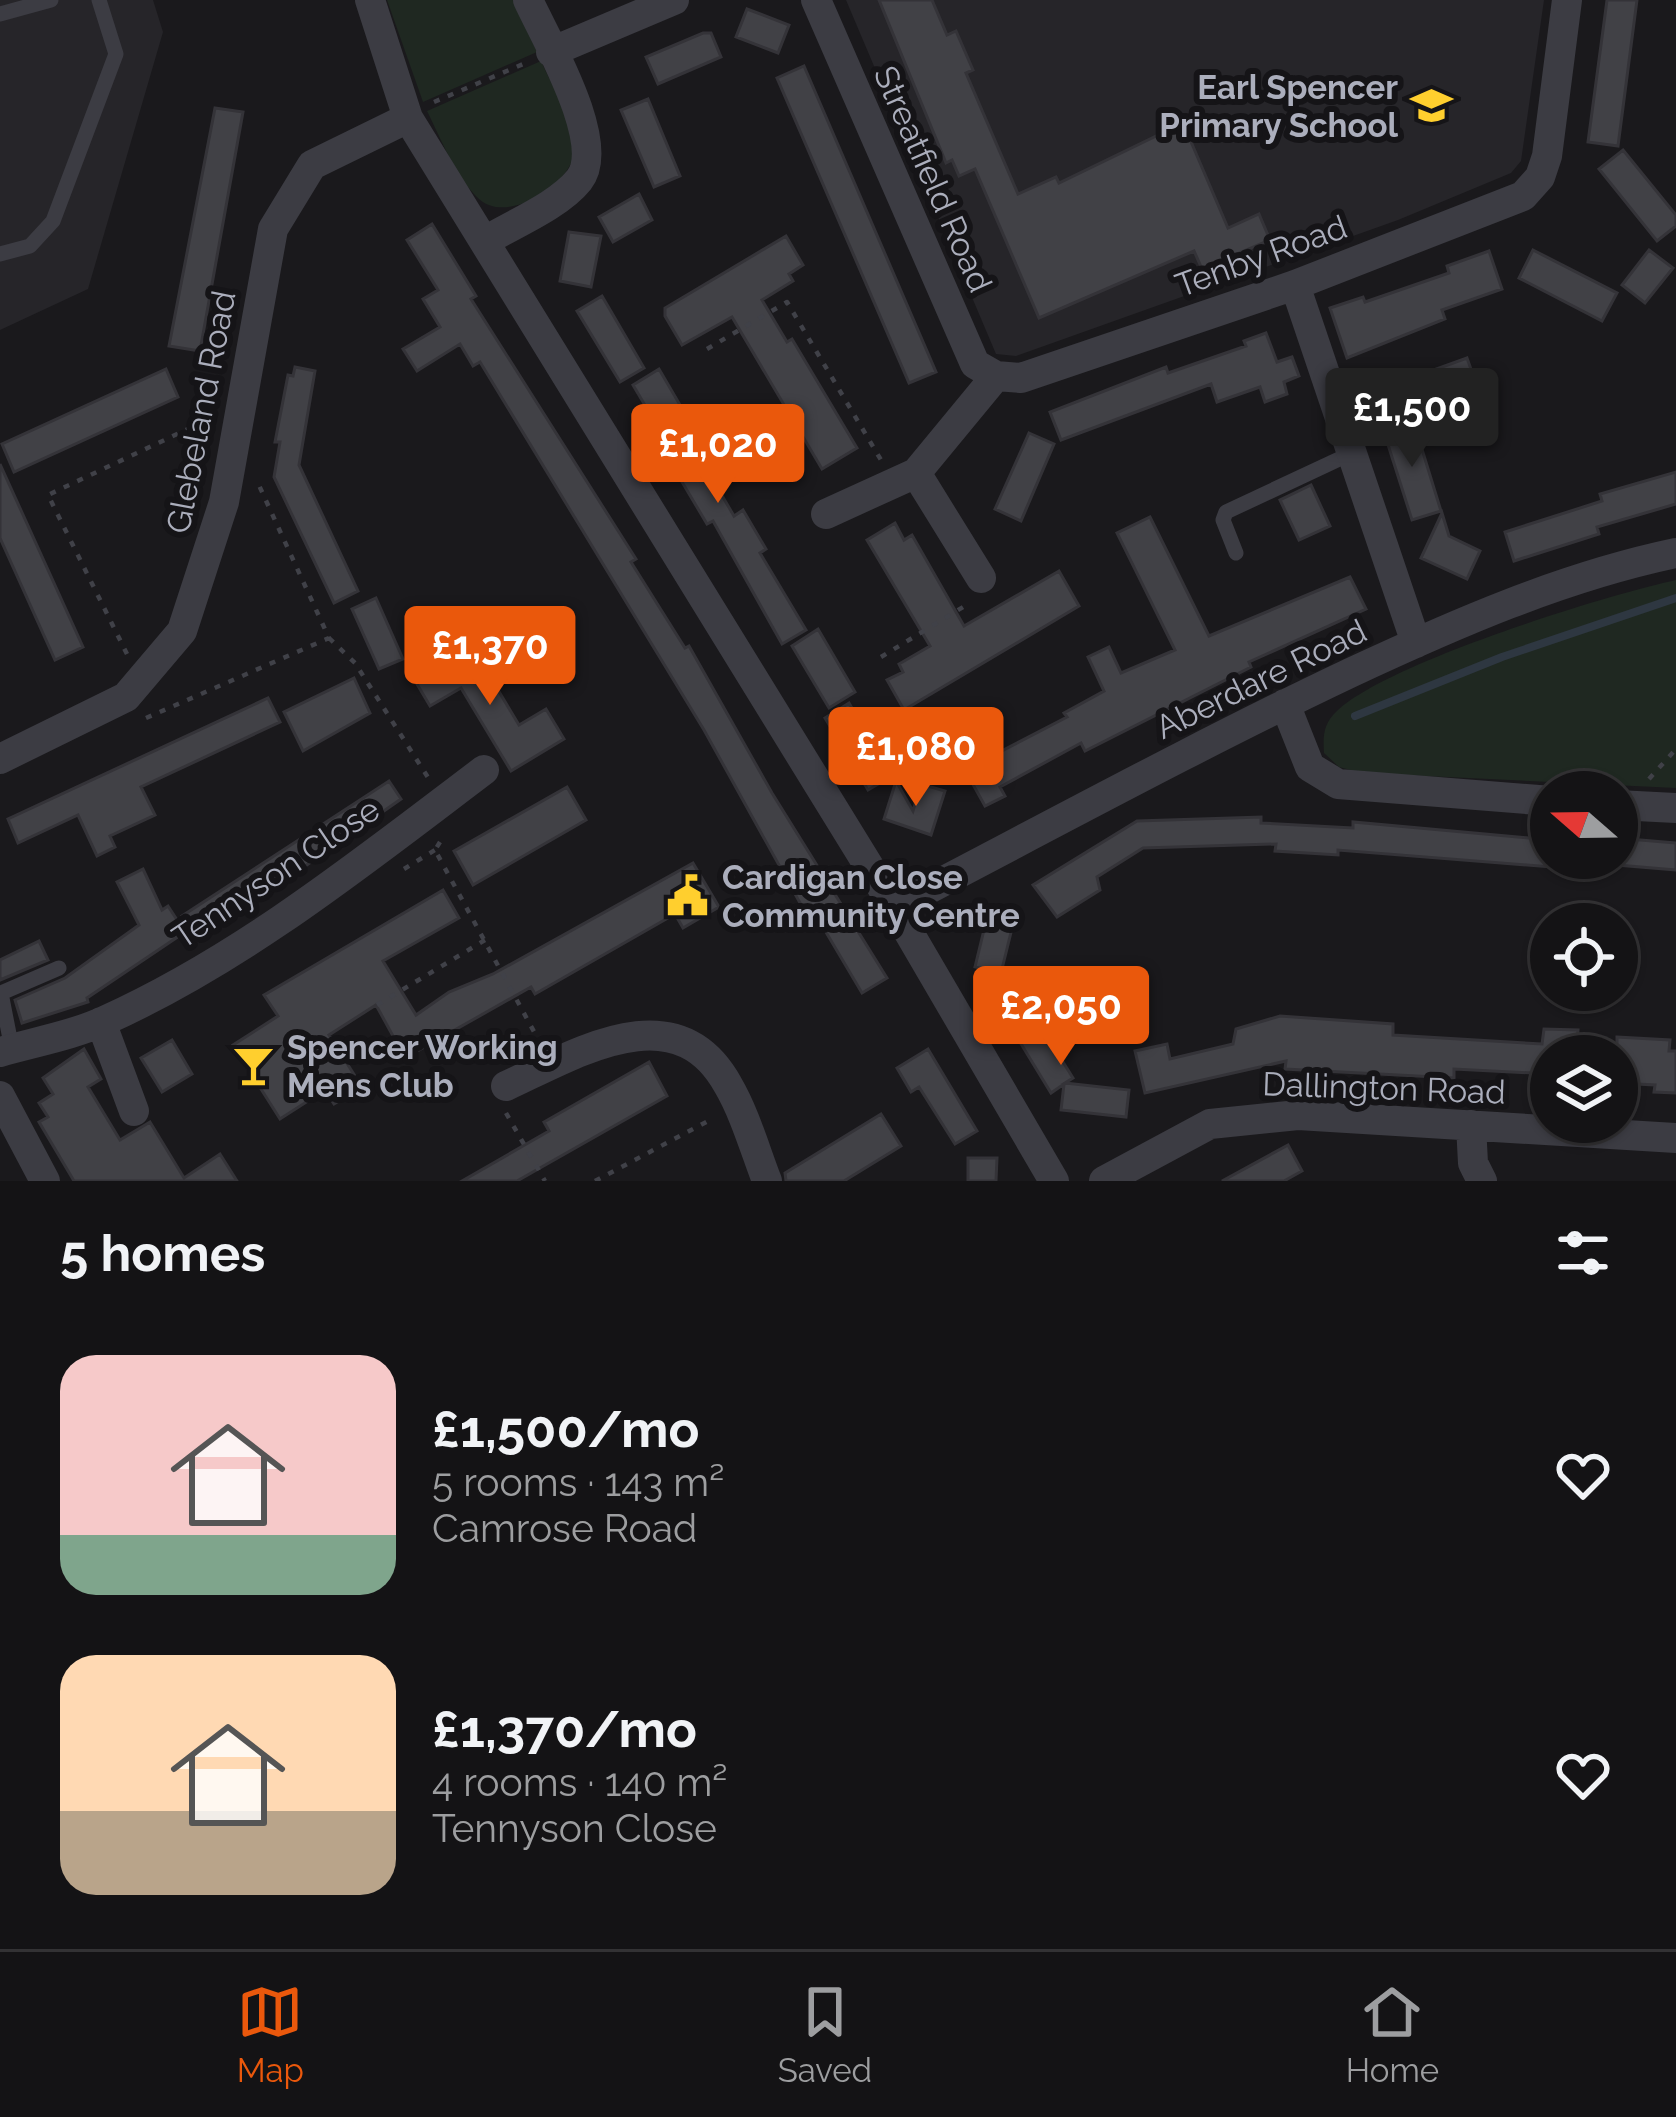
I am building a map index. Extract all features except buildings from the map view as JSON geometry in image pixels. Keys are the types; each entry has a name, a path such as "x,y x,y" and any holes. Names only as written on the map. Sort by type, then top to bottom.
{"street":[{"path":"370,0 407,116 894,907 1054,1181"},
{"path":"485,241 571,188 586,167 584,127 528,0"},
{"path":"551,52 674,0"},
{"name":"Streatfield Road","path":"816,0 975,364 996,376"},
{"name":"Tenby Road","path":"996,376 1022,378 1295,285 1523,196 1540,177 1567,0"},
{"name":"Glebeland Road","path":"0,759 133,689 182,631 214,547 273,229 312,165 407,116"},
{"path":"1295,285 1416,643"},
{"path":"826,514 905,478 996,376"},
{"path":"905,478 981,578"},
{"name":"Aberdare Road","path":"894,907 1285,704 1416,643 1498,606 1676,553"},
{"path":"1285,704 1310,767 1338,784 1530,799"},
{"name":"Tennyson Close","path":"6,1050 101,1022 174,986 331,883 484,770"},
{"path":"101,1022 134,1111"},
{"path":"506,1086 618,1036 651,1031 709,1059 737,1106 767,1181"},
{"path":"0,1096 45,1181"},
{"name":"Dallington Road","path":"1104,1181 1210,1124 1298,1115 1676,1138"},
{"path":"1472,1125 1473,1163 1482,1181"}],"lane":[{"path":"0,14 51,0"},
{"path":"0,254 30,246 53,221 116,54 99,0"},
{"path":"1236,553 1223,520 1226,512 1352,453"},
{"path":"6,1050 1,993 59,968"}],"path":[{"path":"407,116 551,52"},
{"path":"707,349 787,302 905,478"},
{"path":"242,404 48,495 145,718 329,638"},
{"path":"231,465 257,481 329,638 363,674 442,801"},
{"path":"881,657 990,590 981,578"},
{"path":"1646,806 1649,774 1676,749"},
{"path":"442,845 435,850 552,1065"},
{"path":"377,1005 485,940"},
{"path":"506,1086 502,1106 545,1181"},
{"path":"595,1181 737,1106"}],"shaded area":[{"path":"0,0 153,0 163,32 88,289 0,330"},
{"path":"387,0 514,0 537,52 423,102"},
{"path":"846,0 1544,0 1521,161 1511,173 1398,220 1016,356 996,354"},
{"path":"541,61 571,126 572,160 553,186 538,196 522,204 491,206 463,180 427,111"},
{"path":"1676,580 1676,788 1638,786 1638,771 1530,771 1530,781 1362,773 1339,767 1324,753 1325,730 1332,716 1363,692 1447,653 1599,600"}],"waterway":[{"path":"1355,716 1502,657 1676,598"}],"place":[{"name":"Earl Spencer Primary School","path":"1432,106"},
{"name":"Cardigan Close Community Centre","path":"688,896"},
{"name":"Spencer Working Mens Club","path":"253,1066"}]}
